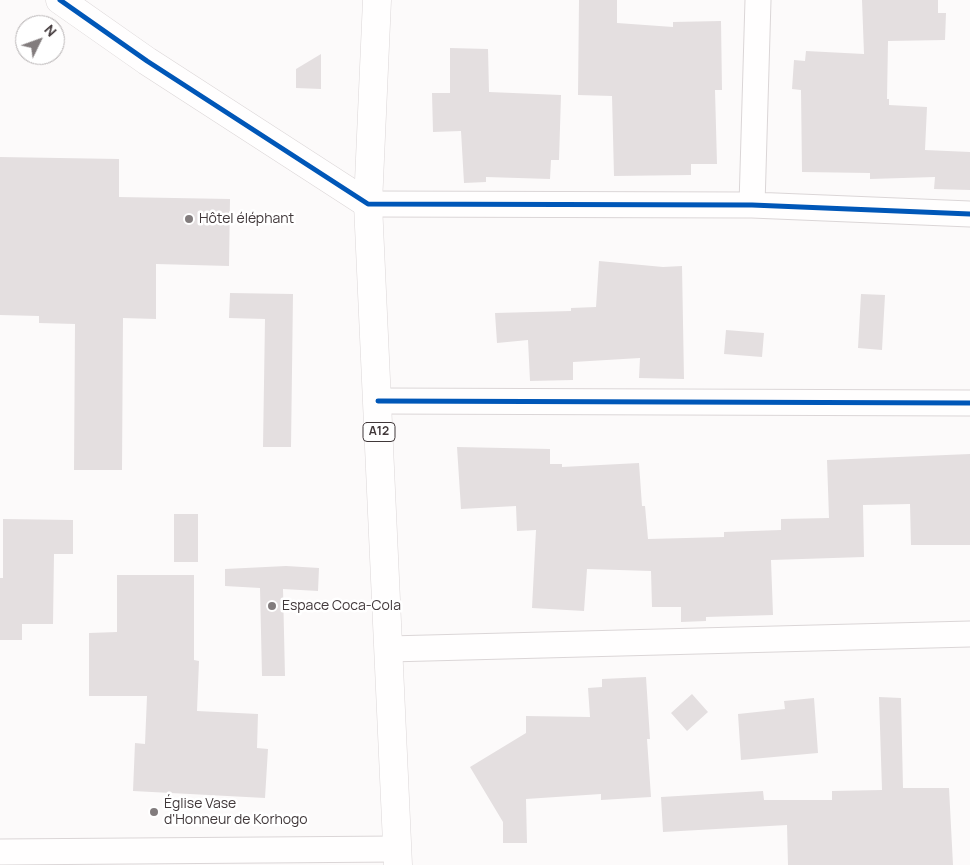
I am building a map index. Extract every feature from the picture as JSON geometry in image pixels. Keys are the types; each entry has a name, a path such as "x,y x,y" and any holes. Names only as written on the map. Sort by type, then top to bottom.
{"main road":[{"path":"60,0 147,61 368,204"},
{"name":"A12","path":"376,0 368,204 397,857"}],"street":[{"path":"752,205 758,0"},
{"path":"368,204 752,205 970,214"},
{"path":"378,401 970,403"},
{"path":"389,649 970,634"},
{"path":"0,852 397,857"}],"building":[{"path":"579,0 617,0 617,23 673,27 673,22 721,21 722,90 715,90 717,164 691,164 691,175 614,176 612,96 578,95"},
{"path":"862,0 938,0 938,13 946,13 945,40 888,41 887,99 889,99 889,105 927,107 925,150 970,152 970,190 934,189 935,177 870,179 870,173 802,172 801,90 792,89 794,60 805,61 806,51 864,54"},
{"path":"450,48 488,49 489,92 561,95 559,160 551,160 550,179 486,177 486,182 464,183 461,131 433,132 432,93 450,93"},
{"path":"321,54 321,89 296,88 296,69"},
{"path":"0,157 119,159 119,197 230,199 229,266 156,264 156,319 123,318 122,470 74,470 75,324 39,323 39,316 0,315"},
{"path":"599,261 663,267 682,266 684,379 639,378 640,358 573,362 573,380 530,381 528,340 497,343 495,313 571,311 571,308 596,307"},
{"path":"230,293 293,294 291,447 263,447 265,319 229,318"},
{"path":"861,294 885,295 882,350 858,348"},
{"path":"726,330 764,333 762,357 724,354"},
{"path":"457,447 550,449 550,464 562,464 562,467 639,463 642,506 645,506 648,539 724,537 724,532 781,530 781,519 829,518 827,460 970,454 970,545 911,545 910,504 863,505 864,557 771,560 773,615 706,617 706,621 681,622 681,607 652,607 651,571 587,569 584,611 532,608 536,530 517,531 516,506 461,509"},
{"path":"174,514 198,514 198,562 174,562"},
{"path":"3,519 73,520 73,554 54,554 53,624 22,624 22,640 0,640 0,578 3,578"},
{"path":"286,566 319,568 318,591 283,589 285,676 262,676 260,588 225,586 225,569"},
{"path":"117,575 194,575 194,660 199,661 197,711 258,714 257,748 268,749 265,798 133,791 135,743 145,744 147,696 89,696 89,633 117,632"},
{"path":"646,677 650,739 647,739 651,797 601,800 601,794 526,799 527,843 503,843 503,822 470,767 526,733 526,716 590,717 588,688 602,687 602,679"},
{"path":"692,694 708,712 687,731 671,713"},
{"path":"879,697 901,698 903,788 949,788 953,865 788,865 787,825 663,832 661,797 763,791 764,800 832,800 832,791 882,790"},
{"path":"814,698 818,753 741,760 738,714 785,709 784,701"}],"cycle path":[{"path":"60,0 147,61 368,204 752,205 970,214"},
{"path":"378,401 970,403"}],"place":[{"name":"Hôtel éléphant","path":"189,219"},
{"name":"Espace Coca-Cola","path":"272,606"},
{"name":"Église Vase d'Honneur de Korhogo","path":"154,812"}]}
